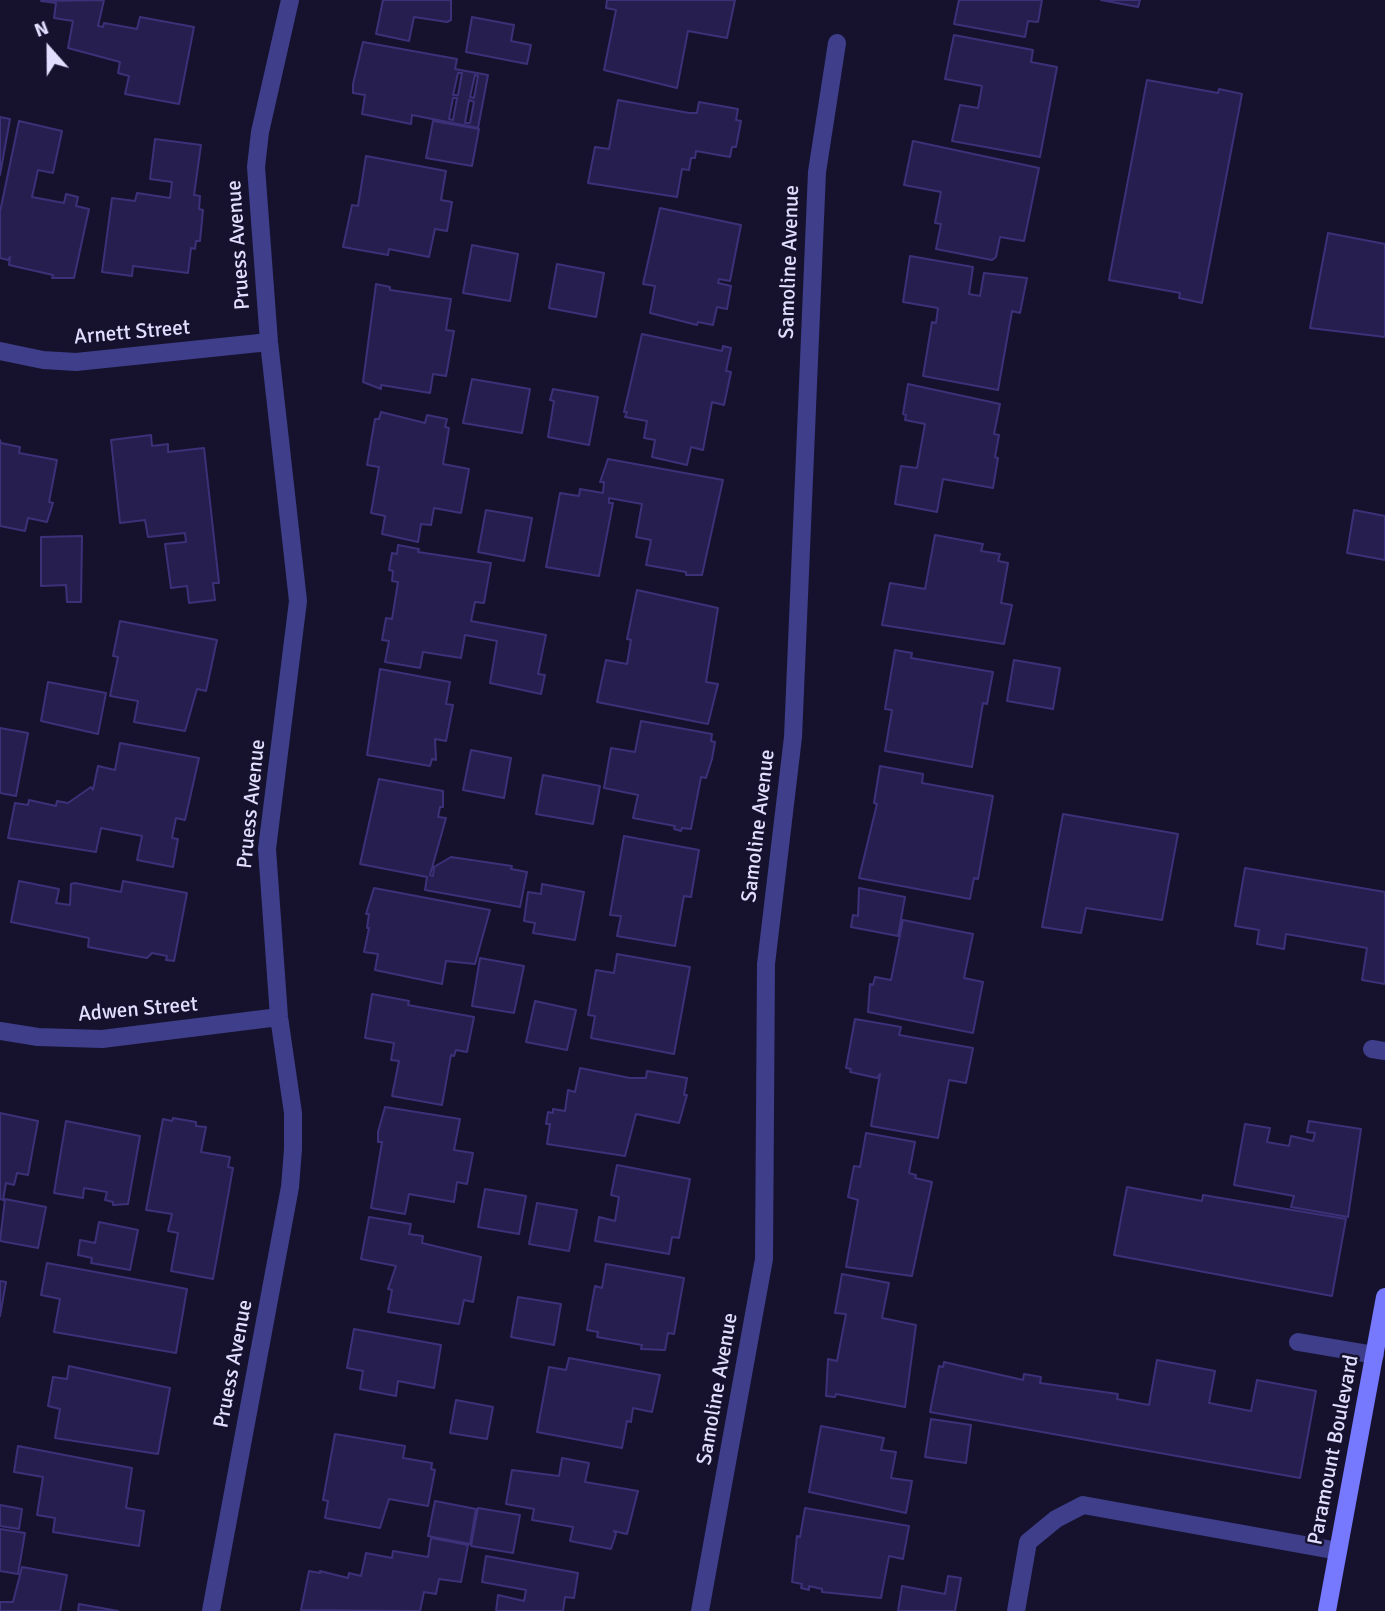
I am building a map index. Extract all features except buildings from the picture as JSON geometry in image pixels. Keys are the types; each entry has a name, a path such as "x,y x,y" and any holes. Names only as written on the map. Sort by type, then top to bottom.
{"main road":[{"name":"Paramount Boulevard","path":"1327,1611 1380,1358 1385,1297"}],"street":[{"name":"Pruess Avenue","path":"211,1611 290,1187 293,1113 279,1017 267,849 298,601 269,342 256,167 260,132 290,0"},
{"name":"Samoline Avenue","path":"700,1611 764,1259 766,964 793,726 817,172 837,43"},
{"name":"Arnett Street","path":"0,351 43,360 76,362 269,342"},
{"name":"Adwen Street","path":"0,1031 38,1037 102,1040 279,1017"},
{"path":"1298,1342 1380,1358"},
{"path":"1016,1611 1028,1542 1056,1519 1083,1505 1338,1551"}]}
